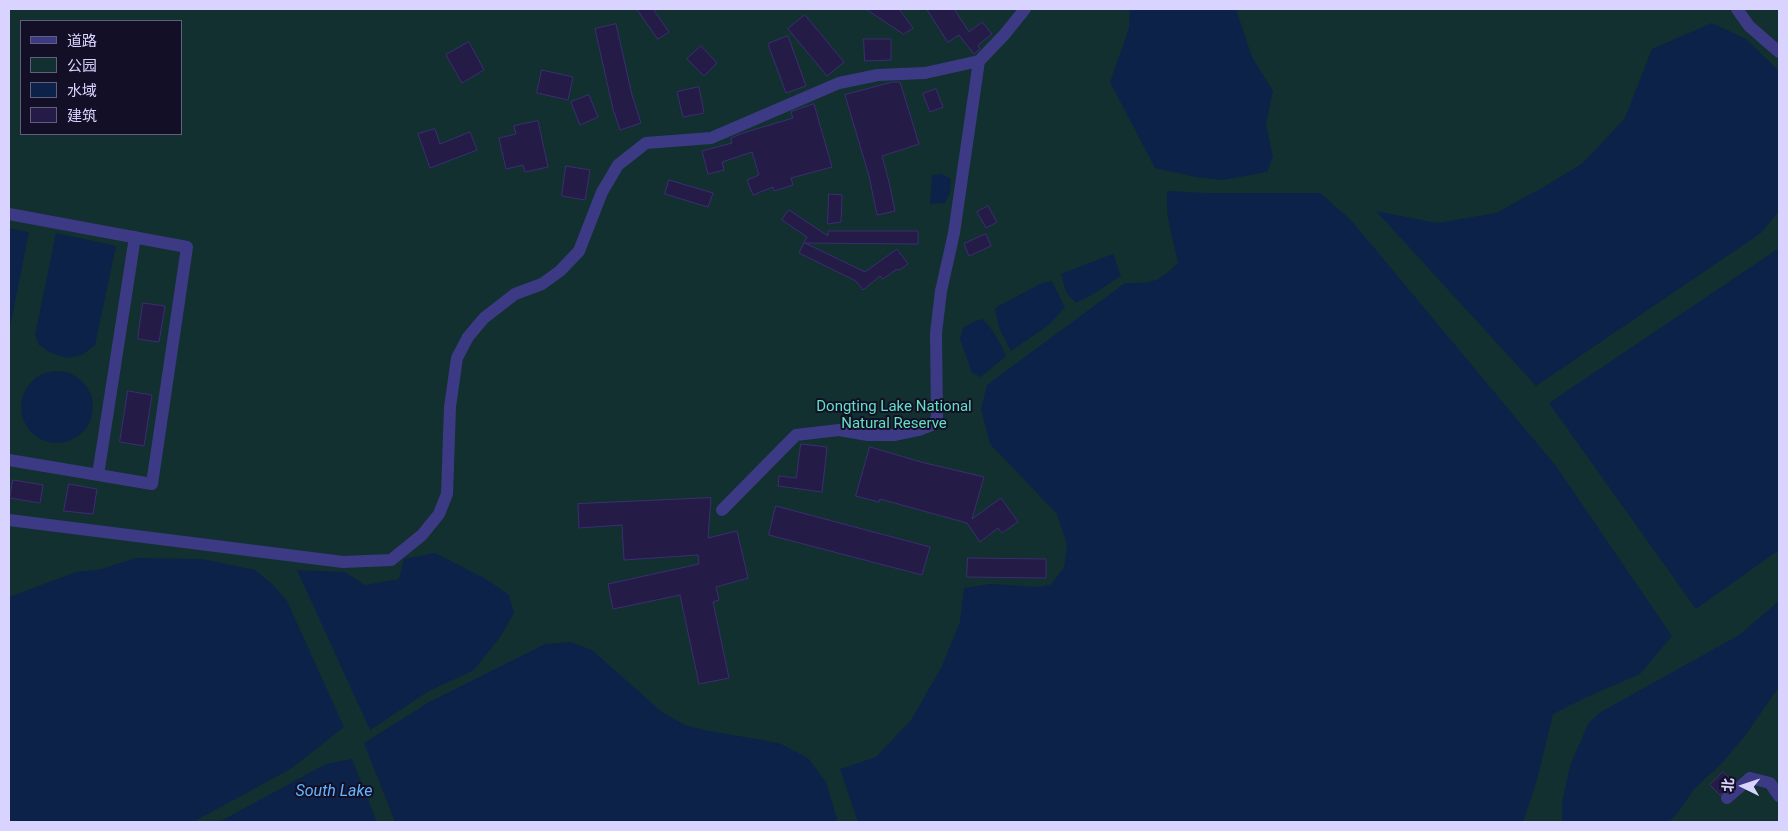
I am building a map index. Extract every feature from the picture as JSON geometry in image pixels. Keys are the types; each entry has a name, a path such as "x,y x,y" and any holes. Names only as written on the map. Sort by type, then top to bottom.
{"street":[{"path":"9,520 343,562 391,560 422,535 439,514 447,494 450,408 457,358 468,337 484,318 515,294 542,284 560,271 579,251 602,192 618,165 646,143 711,138 839,83 878,75 925,73 979,61 1025,9"},
{"path":"1737,9 1749,26 1779,52"},
{"path":"722,510 796,435 839,430 868,435 895,436 932,425 938,418 936,332 941,291 954,232 979,61"},
{"path":"9,214 187,247 152,484 9,460"},
{"path":"98,475 135,237"},
{"path":"1727,798 1750,778 1770,783 1779,796"}],"green space":[{"name":"Dongting Lake National Natural Reserve","path":"9,9 1779,9 1779,822 9,822"}],"water":[{"path":"1130,9 1236,9 1252,57 1273,91 1266,124 1273,157 1267,172 1222,180 1196,177 1155,168 1110,82 1129,28"},
{"path":"1712,23 1746,39 1779,71 1779,211 1761,233 1536,386 1376,211 1437,223 1496,213 1542,188 1583,163 1625,118 1652,49"},
{"path":"941,174 951,179 950,193 945,203 930,204 932,175"},
{"path":"1167,191 1320,193 1351,220 1556,466 1672,636 1640,674 1553,714 1537,780 1523,822 858,822 840,769 876,757 911,720 941,668 960,622 964,588 990,584 1037,587 1050,585 1064,568 1067,544 1057,514 990,444 981,409 987,385 1125,283 1154,281 1165,275 1178,263 1168,218"},
{"path":"9,228 29,232 9,332"},
{"path":"56,233 116,246 95,345 82,355 66,358 51,353 39,345 35,335"},
{"path":"1779,248 1779,550 1696,609 1549,403"},
{"path":"1113,254 1121,276 1076,303 1066,292 1061,274"},
{"path":"1052,281 1065,307 1050,324 1011,351 999,328 995,308 1042,283"},
{"path":"983,319 996,336 1006,356 981,377 972,373 960,339 963,328"},
{"path":"64,371 83,381 91,393 93,407 91,421 83,433 71,441 50,443 31,433 23,421 21,400 31,381 43,373"},
{"path":"435,553 486,579 509,595 514,613 501,636 474,670 429,691 370,730 297,570 345,572 365,585 399,579 404,559"},
{"path":"136,558 202,559 255,570 272,584 287,601 344,727 292,768 193,822 9,822 9,597 76,572 102,569"},
{"path":"1779,601 1779,687 1744,737 1721,764 1694,789 1677,814 1669,822 1562,822 1562,802 1570,766 1588,724 1599,713 1739,635"},
{"path":"570,642 592,650 662,712 685,725 779,743 808,758 826,782 838,822 395,822 364,743 429,702 545,644"},
{"name":"South Lake","path":"352,759 377,822 219,822 326,764"}],"building":[{"path":"637,9 653,9 669,32 658,39"},
{"path":"866,9 899,9 913,28 904,34"},
{"path":"927,9 954,9 969,32 982,22 992,34 978,45 980,49 974,54 959,35 948,42"},
{"path":"805,15 844,62 827,76 788,29"},
{"path":"616,24 632,95 641,123 620,130 613,109 595,29"},
{"path":"788,36 806,86 786,93 768,44"},
{"path":"864,39 891,39 891,60 865,61"},
{"path":"469,42 484,70 462,83 446,55"},
{"path":"701,46 717,63 704,76 687,59"},
{"path":"542,70 573,77 568,100 537,93"},
{"path":"893,82 900,82 919,144 882,156 895,211 877,215 869,176 845,95"},
{"path":"699,87 704,113 683,117 677,92"},
{"path":"936,89 943,107 930,112 923,94"},
{"path":"589,95 598,117 580,125 571,102"},
{"path":"814,104 832,167 791,178 793,185 774,191 773,187 753,195 747,180 759,175 752,152 722,162 724,170 708,174 702,151 732,143 731,138 743,133 793,118 791,112"},
{"path":"538,121 548,167 525,172 523,165 506,169 499,138 516,134 514,126"},
{"path":"435,129 440,144 470,132 477,150 430,168 418,134"},
{"path":"566,166 590,170 585,200 562,196"},
{"path":"669,180 713,193 708,207 665,194"},
{"path":"829,194 842,195 841,222 828,224"},
{"path":"988,206 997,222 986,228 977,212"},
{"path":"789,210 828,236 828,231 918,231 918,244 805,243 865,272 897,249 908,264 883,279 880,276 863,290 856,281 799,253 807,237 782,220"},
{"path":"986,234 991,246 969,256 964,244"},
{"path":"143,303 165,306 159,342 138,339"},
{"path":"128,391 152,395 144,446 120,442"},
{"path":"801,444 827,447 822,492 778,486 779,476 796,478"},
{"path":"870,447 921,462 984,477 972,519 1001,498 1018,522 1002,533 998,528 980,542 967,523 880,499 879,502 856,496"},
{"path":"13,480 43,485 40,503 10,498"},
{"path":"69,484 97,489 93,514 64,511"},
{"path":"711,498 708,538 737,531 748,578 716,587 719,600 713,602 729,678 699,684 680,595 613,609 608,584 699,564 698,555 624,560 622,525 579,528 578,504"},
{"path":"776,506 930,547 922,575 769,535"},
{"path":"968,558 1046,559 1046,578 967,577"},
{"path":"1723,772 1734,782 1720,795 1710,785"}]}
